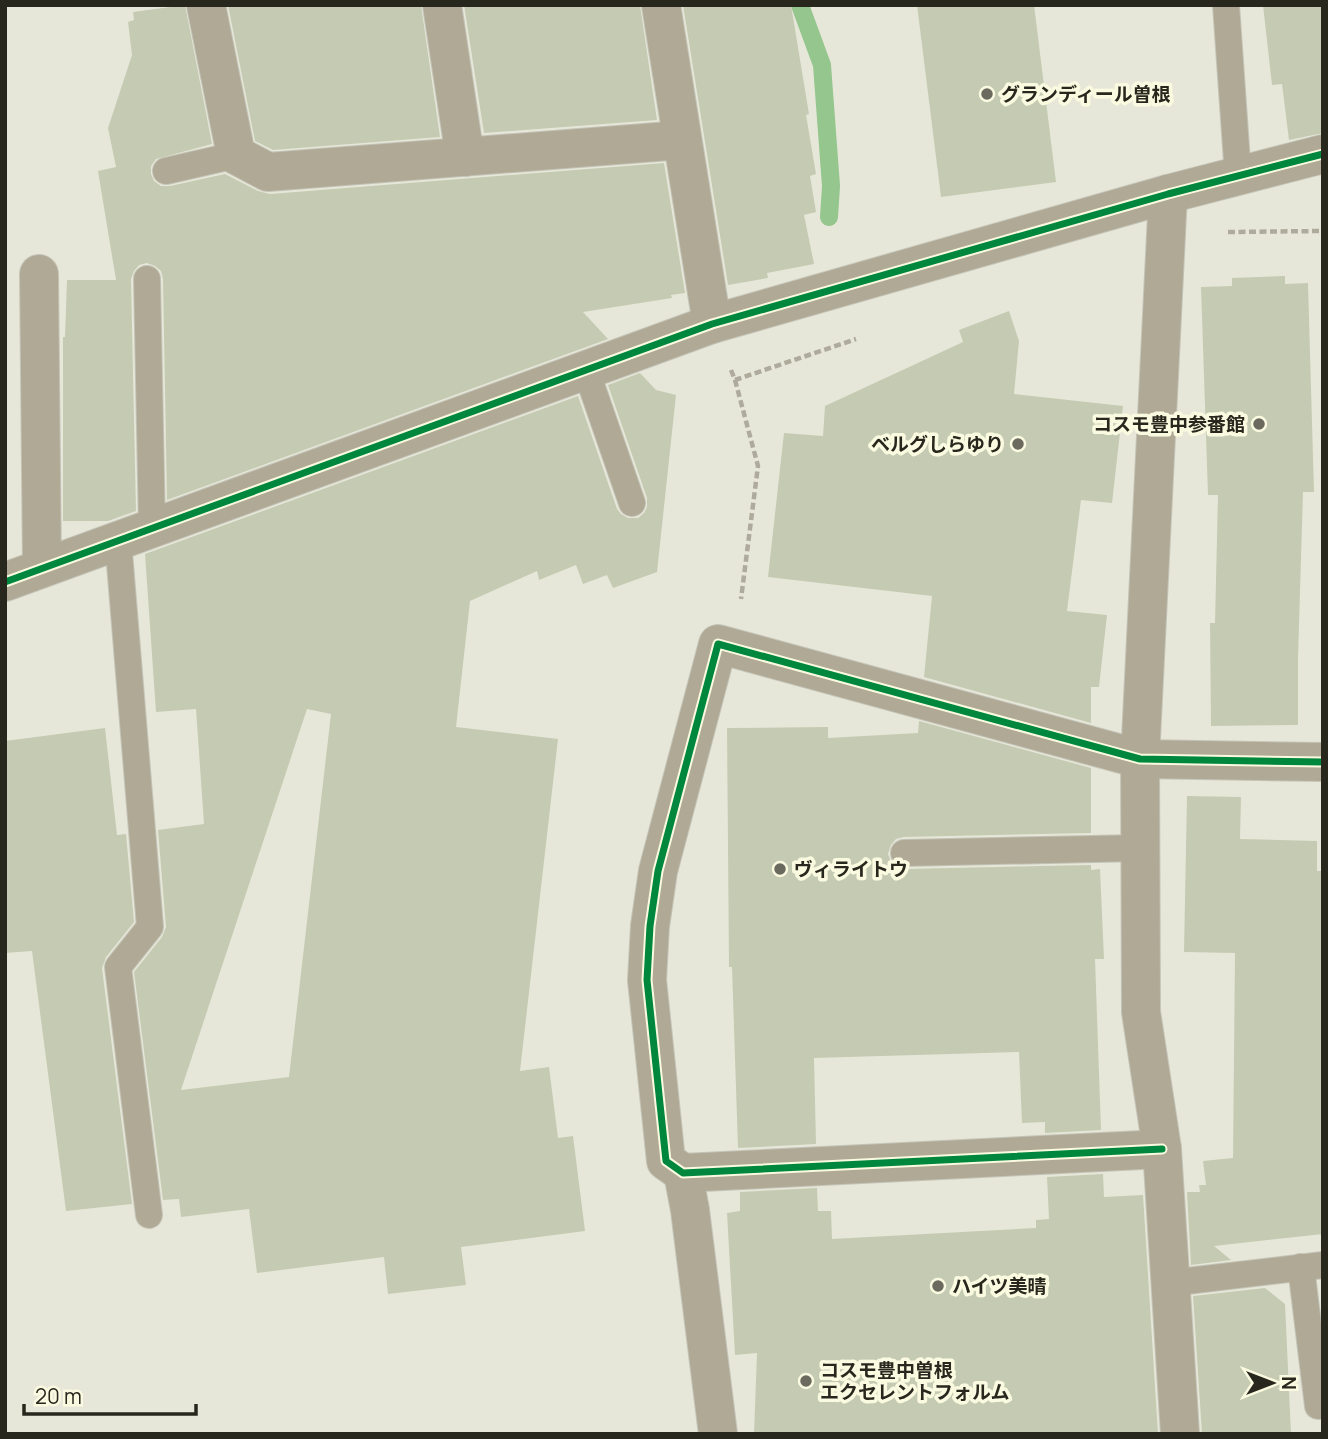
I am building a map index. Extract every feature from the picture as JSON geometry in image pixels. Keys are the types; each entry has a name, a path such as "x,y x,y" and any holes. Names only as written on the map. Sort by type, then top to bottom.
{"street":[{"path":"206,5 236,155 268,172 682,140"},
{"path":"442,5 465,157"},
{"path":"661,5 712,324"},
{"path":"5,582 712,324 1168,194 1323,154"},
{"path":"1168,194 1140,759 1141,1012 1162,1149 1180,1434"},
{"path":"39,274 42,568"},
{"path":"1162,1149 683,1173 666,1161 647,980 650,926 658,871 718,644 1140,759 1323,762"},
{"path":"683,1173 718,1434"}],"lane":[{"path":"1226,5 1238,176"},
{"path":"166,171 236,155"},
{"path":"147,279 135,534 150,927 118,967 149,1215"},
{"path":"586,370 632,503"},
{"path":"904,853 1140,848"},
{"path":"1171,1283 1312,1266 1318,1406"}],"path":[{"path":"718,644 741,603 758,466 735,380"}],"building":[{"path":"185,5 212,144 156,159 151,166 151,174 154,181 161,186 225,174 258,191 270,194 664,163 685,293 671,295 672,298 583,312 608,339 167,500 163,279 161,271 155,266 147,263 139,265 131,279 136,511 108,521 63,521 63,337 67,280 116,280 98,171 116,167 108,128 132,55 128,22 134,20 133,12"},
{"path":"228,5 421,5 440,137 273,150 255,141"},
{"path":"464,5 640,5 657,120 484,133"},
{"path":"683,5 791,5 816,174 810,176 816,212 804,215 814,264 767,273 768,278 728,285"},
{"name":"グランディール曽根","path":"917,5 1034,5 1056,182 941,197"},
{"path":"1263,5 1323,5 1323,133 1289,140 1282,84 1272,85"},
{"path":"1285,276 1285,284 1308,283 1314,492 1303,492 1298,725 1211,726 1210,623 1215,623 1218,495 1208,495 1201,287 1232,286 1232,278"},
{"path":"1009,311 1019,341 1014,394 1123,406 1112,503 1081,500 1067,611 1107,615 1099,687 1091,687 1091,723 924,677 932,596 768,577 784,433 823,436 825,406 963,342 959,330"},
{"path":"640,373 656,390 676,395 657,572 613,588 607,575 583,584 576,565 539,580 537,571 470,601 456,727 558,739 520,1071 549,1067 558,1138 573,1136 585,1231 461,1247 466,1285 388,1294 384,1257 257,1273 249,1209 181,1217 179,1199 163,1200 134,972 162,937 166,927 158,830 204,824 196,709 156,712 145,554 578,396 617,509 628,518 638,518 647,507 647,498 608,385","holes":["307,709 331,714 289,1077 181,1090"]},
{"path":"919,721 1091,768 1091,833 904,837 896,839 888,854 891,862 904,869 1091,865 1091,870 1100,869 1104,959 1095,959 1101,1130 1045,1133 1045,1122 1022,1123 1019,1052 814,1058 816,1144 738,1148 732,967 729,967 727,728 828,727 828,738 918,733"},
{"path":"105,728 117,835 126,834 134,922 106,957 102,968 132,1204 66,1211 32,951 5,953 5,741"},
{"path":"1187,796 1241,797 1240,839 1317,841 1317,871 1323,871 1323,1234 1214,1246 1231,1260 1191,1265 1187,1192 1200,1192 1199,1185 1206,1185 1203,1161 1233,1158 1235,953 1184,952"},
{"path":"1103,1174 1104,1197 1143,1195 1158,1434 754,1434 757,1353 735,1355 727,1213 740,1211 740,1192 817,1188 818,1211 831,1211 832,1239 1036,1228 1036,1220 1049,1219 1047,1177"},
{"path":"1265,1288 1285,1304 1291,1434 1202,1434 1193,1296"}],"waterway":[{"path":"800,5 822,65 831,186 829,217"}],"cycle path":[{"path":"5,582 712,324 1168,194 1323,154"},
{"path":"1162,1149 683,1173 666,1161 647,980 650,926 658,871 718,644 1140,759 1323,762"}],"place":[{"name":"グランディール曽根","path":"987,94"},
{"name":"コスモ豊中参番館","path":"1259,424"},
{"name":"ベルグしらゆり","path":"1018,444"},
{"name":"ヴィライトウ","path":"780,869"},
{"name":"ハイツ美晴","path":"938,1286"},
{"name":"コスモ豊中曽根 エクセレントフォルム","path":"806,1381"}]}
